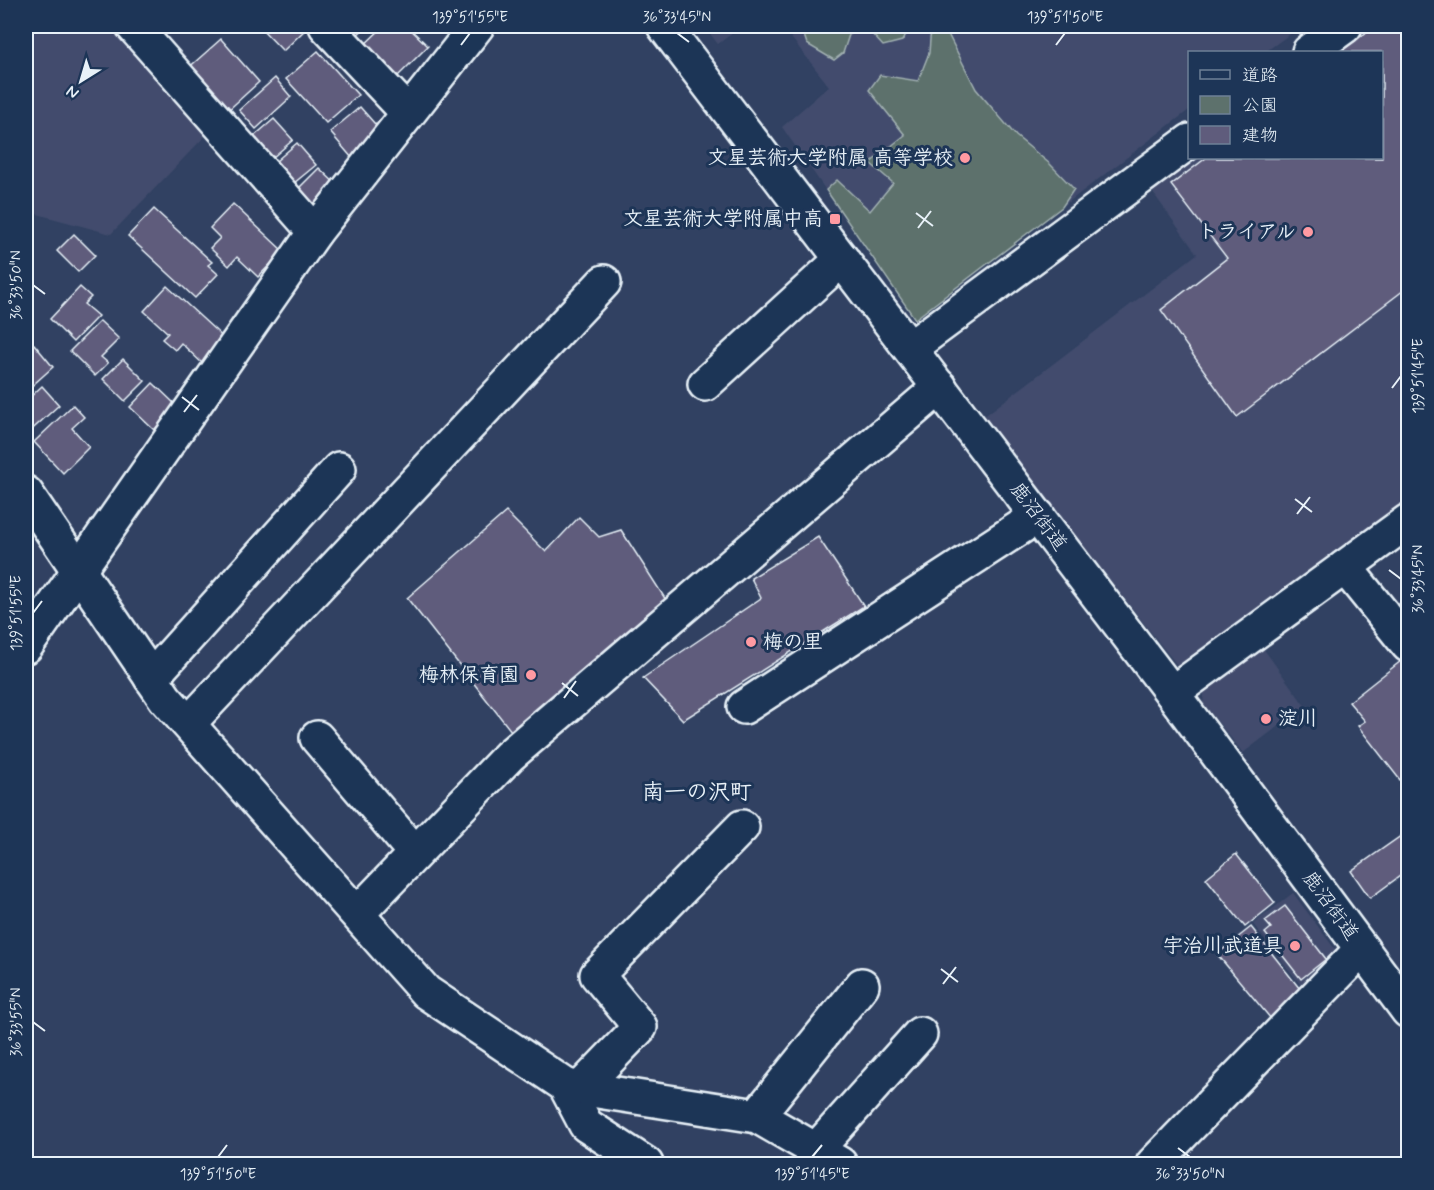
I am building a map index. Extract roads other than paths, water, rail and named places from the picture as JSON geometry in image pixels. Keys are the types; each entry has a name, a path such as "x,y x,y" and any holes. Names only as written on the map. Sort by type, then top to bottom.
{"street":[{"path":"133,26 315,232"},
{"path":"326,26 408,113"},
{"name":"鹿沼街道","path":"664,26 1172,693 1408,1011"},
{"path":"1310,51 1345,26"},
{"path":"26,646 315,232 408,113 469,29"},
{"path":"910,348 1188,142"},
{"path":"705,384 842,259"},
{"path":"189,723 604,282"},
{"path":"358,913 510,756 940,387"},
{"path":"151,678 339,469"},
{"path":"26,493 165,698 426,992 573,1087 757,1116 828,1157 920,1034"},
{"path":"744,707 1038,516"},
{"path":"1172,693 1408,521"},
{"path":"1345,567 1408,645"},
{"path":"317,738 415,853"},
{"path":"573,1087 640,1027 597,975 742,827"},
{"path":"1153,1164 1362,950"},
{"path":"757,1116 862,985"},
{"path":"573,1087 586,1125 646,1164"}],"place":[{"name":"文星芸術大学附属 高等学校","path":"965,158"},
{"name":"文星芸術大学附属中高","path":"835,219"},
{"name":"トライアル","path":"1308,232"},
{"name":"梅の里","path":"751,642"},
{"name":"梅林保育園","path":"531,675"},
{"name":"淀川","path":"1266,719"},
{"name":"宇治川武道具","path":"1295,946"}],"district":[{"name":"南一の沢町","path":"697,793"}]}
